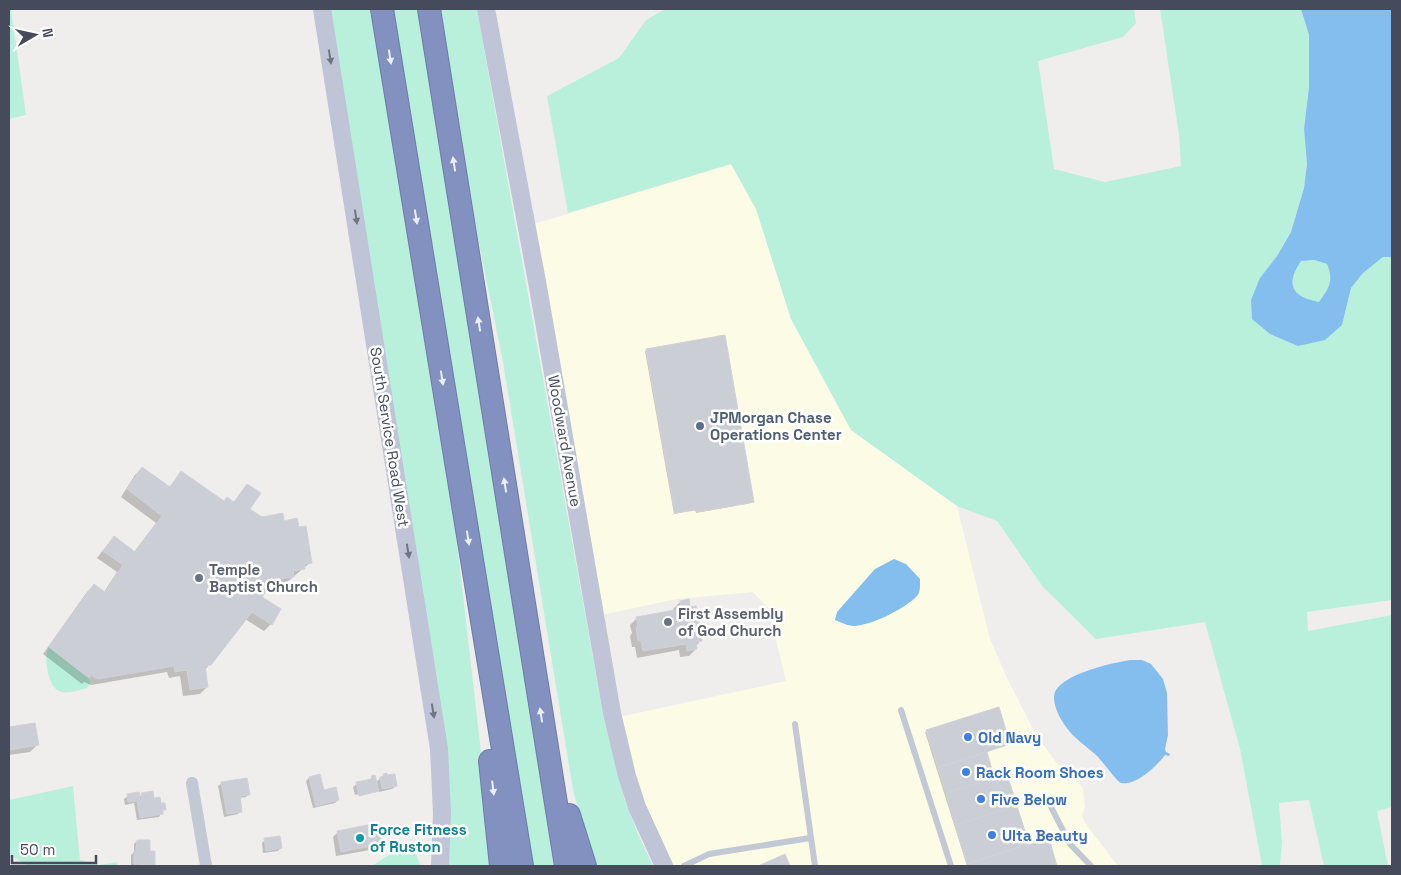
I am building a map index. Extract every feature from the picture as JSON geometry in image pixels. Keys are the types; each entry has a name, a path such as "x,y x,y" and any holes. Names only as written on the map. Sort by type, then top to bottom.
{"highway":[{"path":"382,9 522,866"},
{"path":"429,9 566,866"},
{"path":"487,652 488,748 501,866"},
{"path":"545,739 585,866"}],"main road":[{"name":"South Service Road West","path":"322,9 439,749 442,814 440,866"},
{"name":"Woodward Avenue","path":"486,9 541,306 612,713 627,776 637,807 664,866"}],"street":[{"path":"192,783 206,866"}],"lane":[{"path":"901,710 950,866"},
{"path":"795,724 815,866"},
{"path":"1049,803 1070,844 1091,866"},
{"path":"684,866 709,854 810,838"}],"shaded area":[{"path":"731,164 756,209 791,319 851,430 957,506 990,639 1006,676 1036,735 1059,766 1073,774 1083,789 1085,807 1082,816 1085,823 1118,866 671,866 637,788 619,717 786,681 768,608 753,592 677,599 601,615 531,225"}],"green space":[{"path":"9,9 11,9 26,115 9,119"},
{"path":"327,9 371,9 454,516 494,866 445,866 446,851"},
{"path":"390,9 420,9 560,866 531,866"},
{"path":"439,9 477,9 603,714 624,798 653,866 595,866 573,790 503,362 473,214"},
{"path":"665,9 1134,9 1136,23 1123,37 1038,61 1054,169 1105,182 1181,166 1179,135 1160,9 1301,9 1309,35 1309,87 1304,129 1307,164 1304,188 1291,232 1277,256 1260,278 1342,325 1351,288 1363,273 1383,257 1392,257 1392,600 1307,612 1308,631 1392,615 1392,807 1377,811 1388,866 1324,866 1309,800 1279,803 1282,842 1280,866 1262,866 1240,749 1205,622 1096,639 1043,587 997,521 957,506 851,430 791,319 756,209 731,164 568,213 547,96 619,58 646,20"},
{"path":"1314,260 1327,264 1330,275 1328,288 1319,302 1310,300 1297,293 1293,283 1293,277 1301,261"},
{"path":"49,647 89,678 91,682 87,688 73,692 62,692 55,688 49,678 46,657"},
{"path":"73,786 80,860 99,865 117,862 118,866 28,866 9,854 9,800"},
{"path":"401,847 414,850 421,866 372,866"}],"water":[{"path":"1301,9 1392,9 1392,257 1383,257 1363,273 1351,288 1342,325 1325,340 1298,346 1270,334 1252,319 1251,300 1260,278 1277,256 1291,232 1304,188 1307,164 1304,129 1309,87 1309,35","holes":["1314,260 1327,264 1330,280 1319,302 1310,300 1297,293 1294,289 1293,277 1301,261"]},
{"path":"894,559 906,564 920,579 920,589 917,596 895,612 869,623 852,626 835,620 837,612 875,569"},
{"path":"1130,660 1142,660 1151,664 1163,679 1167,693 1168,735 1165,749 1170,754 1169,756 1165,755 1152,769 1139,778 1127,783 1121,783 1099,758 1067,728 1057,712 1054,695 1062,684 1080,674 1102,666"}],"building":[{"name":"JPMorgan Chase Operations Center","path":"725,335 754,502 697,512 696,510 675,513 646,349"},
{"name":"Temple Baptist Church","path":"142,467 170,487 181,471 224,501 227,497 234,502 247,484 261,493 250,509 262,517 283,513 284,521 297,518 299,527 306,526 312,563 305,564 305,569 293,571 294,577 274,580 262,597 281,609 272,625 252,612 211,665 205,666 208,687 190,690 187,670 175,672 174,666 98,679 91,675 89,678 49,647 94,584 105,592 123,565 103,551 114,536 135,552 162,516 127,489"},
{"name":"First Assembly of God Church","path":"689,599 690,607 696,606 702,641 696,642 697,649 687,651 686,644 643,651 641,641 638,641 636,617 681,609 680,601"},
{"name":"Old Navy","path":"999,707 1010,744 938,768 926,730"},
{"path":"35,723 39,745 9,750 9,727"},
{"name":"Rack Room Shoes","path":"987,752 993,773 998,771 999,776 946,793 938,768"},
{"path":"387,773 387,775 395,774 397,786 382,789 380,777"},
{"path":"320,774 324,790 336,787 339,800 316,806 309,777"},
{"name":"Five Below","path":"1007,774 1017,806 955,825 946,793"},
{"path":"375,775 379,791 359,796 356,782 372,779 371,776"},
{"path":"247,778 250,795 240,796 242,812 227,814 221,782"},
{"path":"153,791 154,798 160,797 161,803 165,803 166,810 163,810 163,814 140,818 137,801 128,802 127,794 139,792 140,800 142,799 141,793"},
{"name":"Ulta Beauty","path":"1017,806 1029,844 967,864 955,825"},
{"name":"Force Fitness of Ruston","path":"378,823 382,844 341,852 337,831"},
{"path":"280,836 282,848 266,851 264,838"},
{"path":"1049,838 1057,866 968,866 967,864"},
{"path":"137,840 150,840 150,851 155,851 155,865 134,864 134,851 136,851"},
{"path":"785,854 790,866 758,866"}],"place":[{"name":"JPMorgan Chase Operations Center","path":"700,426"},
{"name":"Temple Baptist Church","path":"199,578"},
{"name":"First Assembly of God Church","path":"668,622"},
{"name":"Old Navy","path":"968,737"},
{"name":"Rack Room Shoes","path":"966,772"},
{"name":"Five Below","path":"981,799"},
{"name":"Ulta Beauty","path":"992,835"},
{"name":"Force Fitness of Ruston","path":"360,838"}]}
